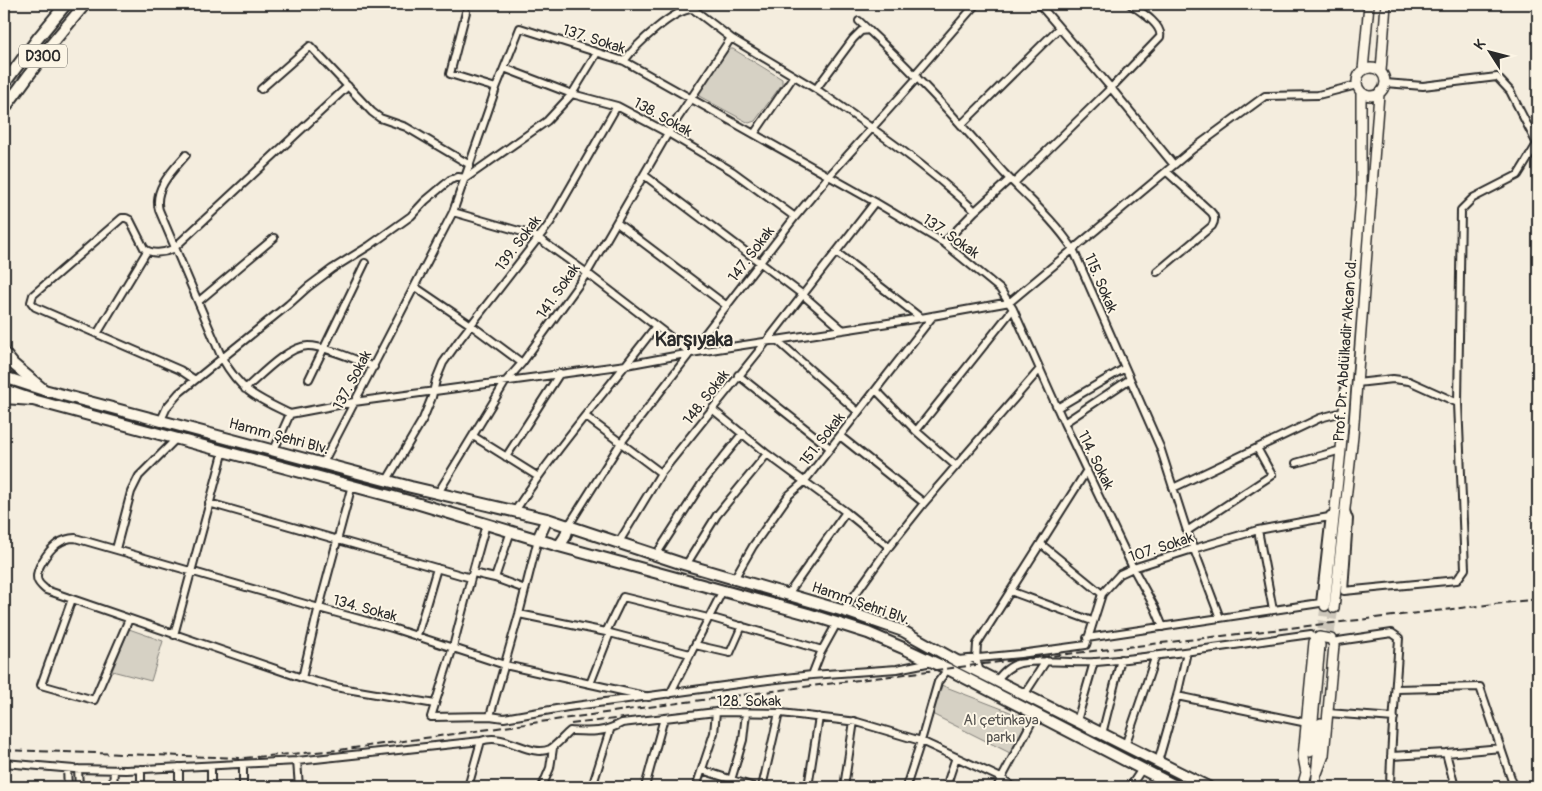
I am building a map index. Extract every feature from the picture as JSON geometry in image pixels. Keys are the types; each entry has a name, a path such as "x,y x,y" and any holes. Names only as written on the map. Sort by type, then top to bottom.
{"main road":[{"name":"D300","path":"4,84 66,4"},
{"name":"D300","path":"4,109 50,46 85,4"},
{"name":"Prof. Dr. Abdülkadir Akcan Cd.","path":"1369,4 1363,70 1358,77 1360,195 1341,450 1334,508 1330,607 1353,436 1379,94 1385,83"},
{"path":"1381,72 1386,4"},
{"path":"1363,70 1374,68 1381,72 1384,75 1385,83"},
{"path":"1359,89 1370,96 1379,94"},
{"path":"4,353 13,364 44,390"},
{"name":"Hamm Şehri Blv.","path":"4,377 44,390 387,480 547,519 686,565 844,610 903,631 956,661 1208,787"},
{"name":"Hamm Şehri Blv.","path":"4,390 33,400 352,485 559,546 723,590 868,633 948,669 1178,787"},
{"path":"4,398 33,400"},
{"path":"538,539 547,519"},
{"path":"559,546 569,526"},
{"path":"1306,773 1303,757 1314,642 1334,645 1324,755 1315,784"},
{"path":"1302,787 1310,749 1324,643"},
{"path":"1315,784 1324,643"}],"street":[{"name":"147. Sokak","path":"569,526 620,444 795,217 916,79 917,72 976,4"},
{"path":"1039,4 1111,88 1174,166"},
{"path":"944,243 975,211 1012,181 1111,88 1161,35 1159,28 1146,15 1130,4"},
{"path":"624,61 632,51 667,20 686,9 693,9 731,38 793,77 816,89 872,127 952,190 975,211"},
{"path":"466,12 450,74 496,88"},
{"name":"115. Sokak","path":"860,21 916,76 1057,227 1073,249 1160,447 1193,549 1220,618"},
{"name":"137. Sokak","path":"323,463 453,212 496,88 520,28 624,61 875,202 944,243 1000,288 1010,302"},
{"path":"961,125 1059,28"},
{"path":"816,89 861,30 869,30"},
{"name":"141. Sokak","path":"438,493 506,381 522,364 587,273 668,133 731,38"},
{"path":"261,89 310,46 372,112 380,118 406,127 470,165"},
{"path":"161,420 164,411 174,398 308,287 411,216 425,201 450,180 458,177 466,178 547,121 572,94 597,52"},
{"name":"138. Sokak","path":"504,68 572,94 617,106 668,133 732,171 795,217"},
{"path":"754,134 793,77"},
{"path":"1344,507 1350,519 1344,592 1457,580 1465,569 1458,403 1461,210 1473,198 1518,175 1537,144 1510,91 1497,77 1423,86 1385,83"},
{"path":"195,380 180,370 34,307 31,302 33,295 122,218 130,220 147,251 151,253 170,251 348,86"},
{"path":"186,155 170,174 160,190 157,198 159,210 222,358 230,371 245,389 258,399 290,414 354,402 626,365 1010,302 1193,150 1265,96 1318,95 1359,89"},
{"name":"139. Sokak","path":"387,480 424,419 443,363 550,222 617,106"},
{"path":"1157,272 1212,226 1214,219 1210,210 1167,172"},
{"path":"644,175 761,262 843,330"},
{"name":"148. Sokak","path":"619,542 661,474 875,202"},
{"path":"453,212 538,238 691,353"},
{"path":"617,223 727,306"},
{"path":"199,301 274,238"},
{"path":"97,334 147,251"},
{"path":"836,252 921,318"},
{"path":"309,379 365,263"},
{"path":"415,287 471,325 522,364"},
{"name":"114. Sokak","path":"1010,302 1064,423 1163,627"},
{"path":"916,431 1013,309"},
{"name":"151. Sokak","path":"734,579 753,546 789,495 804,482 933,316"},
{"path":"515,511 537,476 656,326"},
{"path":"777,340 858,412"},
{"path":"245,389 288,353 297,348 307,346 324,349 374,366"},
{"path":"1058,408 1125,368"},
{"path":"844,610 889,547 1040,369"},
{"path":"506,457 560,373"},
{"path":"738,375 830,448"},
{"path":"1064,423 1130,379"},
{"path":"1357,383 1393,379 1409,381 1458,403"},
{"path":"876,390 916,431 956,466"},
{"path":"712,409 767,454 846,512 889,547"},
{"path":"1173,488 1320,418 1343,412"},
{"path":"274,450 290,414"},
{"path":"585,416 661,474"},
{"path":"656,555 701,485 743,434"},
{"path":"473,436 537,476"},
{"path":"840,436 924,504"},
{"path":"116,549 131,492 138,476 177,438"},
{"path":"1187,531 1272,475 1258,448"},
{"path":"174,635 224,450"},
{"path":"1296,463 1341,450"},
{"path":"686,565 717,515 767,454"},
{"path":"981,673 976,659 977,644 1087,470"},
{"path":"302,678 352,485"},
{"path":"209,504 437,568 495,578 525,589"},
{"path":"956,661 1086,645 1087,638 1320,603 1328,517 1334,508"},
{"path":"788,594 846,512"},
{"name":"107. Sokak","path":"1087,638 1102,594 1120,574 1133,568 1258,530 1328,517"},
{"path":"486,524 453,647 431,717 490,716 509,718 649,696 812,675 897,669 933,662"},
{"path":"1258,530 1272,610"},
{"path":"495,578 511,531"},
{"name":"134. Sokak","path":"72,599 46,590 38,582 37,576 39,566 56,544 66,539 75,538 417,636 505,664 649,696"},
{"path":"490,716 538,539"},
{"path":"1040,544 1102,594"},
{"path":"417,636 437,568"},
{"path":"670,694 723,590"},
{"path":"1010,591 1092,620"},
{"path":"590,684 623,597 742,626 822,650"},
{"path":"129,619 94,700 41,685 72,599 302,678 335,687 435,704"},
{"path":"519,614 608,633 690,654"},
{"path":"812,675 822,650 837,623"},
{"path":"695,645 730,653 742,626"},
{"path":"996,680 1006,668 1020,663 1046,661 1094,662 1187,652 1311,634 1324,643 1392,633 1399,638 1390,787"},
{"path":"1158,762 1177,696 1187,652"},
{"path":"1125,746 1156,655"},
{"path":"1102,734 1121,659"},
{"path":"1024,695 1046,661"},
{"path":"1077,721 1094,662"},
{"path":"906,787 938,682 948,669"},
{"path":"1396,689 1480,687 1514,787"},
{"path":"1177,696 1307,723"},
{"path":"696,787 714,733 716,712"},
{"name":"128. Sokak","path":"553,748 570,731 597,733 610,730 622,723 716,712 779,713 854,721 921,741 1001,778 1013,787"},
{"path":"730,787 743,740 746,713"},
{"path":"762,787 779,713"},
{"path":"1328,713 1394,718"},
{"path":"997,787 1036,714"},
{"path":"808,787 819,717"},
{"path":"645,787 664,718"},
{"path":"844,787 854,721"},
{"path":"592,787 610,730"},
{"path":"4,763 114,770 210,766 297,761 481,742 490,738 537,750 553,748 550,768 542,787"},
{"path":"468,787 481,742"},
{"path":"1391,756 1501,748"},
{"path":"1446,753 1455,787"},
{"path":"946,787 956,757"},
{"path":"297,761 299,787"},
{"path":"243,764 243,787"},
{"path":"210,766 211,787"},
{"path":"179,767 179,787"},
{"path":"67,768 68,787"},
{"path":"78,769 79,787"},
{"path":"140,769 141,787"},
{"path":"1130,787 1142,769"},
{"path":"113,787 114,770"},
{"path":"702,770 754,787"}],"green space":[{"path":"729,49 733,49 782,79 782,84 755,121 749,123 699,96 698,93"},
{"path":"129,629 163,641 151,681 112,671"},
{"name":"Al çetinkaya parkı","path":"941,685 1028,719 1010,753 932,714"}],"tunnel":[{"path":"1320,643 1325,606"},
{"path":"1328,646 1334,608"}],"railway":[{"path":"4,750 243,758 339,750 648,707 999,662 1538,599"},
{"path":"571,724 623,718"}],"district":[{"name":"Karşıyaka","path":"694,339"}]}
